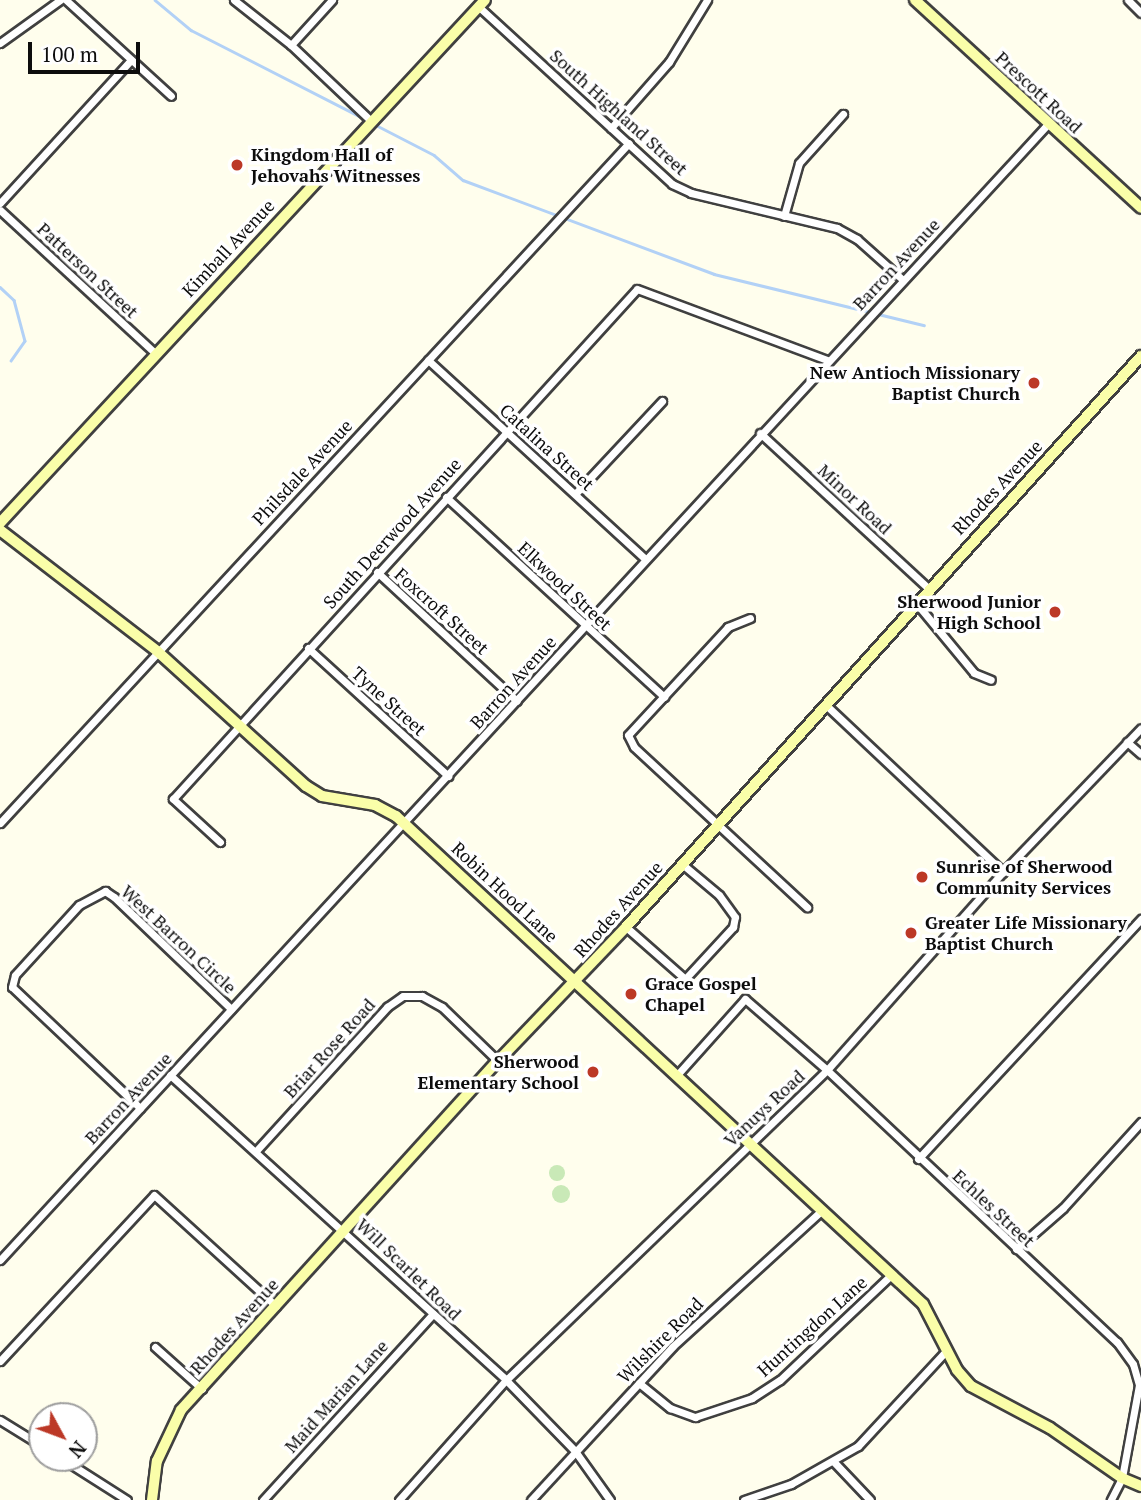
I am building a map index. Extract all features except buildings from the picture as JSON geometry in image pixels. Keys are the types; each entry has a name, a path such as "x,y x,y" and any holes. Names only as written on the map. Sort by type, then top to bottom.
{"main road":[{"name":"Prescott Road","path":"915,0 1141,208"},
{"name":"Kimball Avenue","path":"0,523 370,120 482,3"},
{"name":"Rhodes Avenue","path":"152,1500 157,1461 166,1435 202,1389 498,1061 576,981 827,706 928,588 1141,356"},
{"name":"Robin Hood Lane","path":"0,530 157,651 322,796 375,805 405,824 923,1304 947,1350 971,1386 1050,1428 1122,1478 1141,1486"}],"street":[{"path":"0,43 60,0"},
{"path":"66,0 171,96"},
{"path":"234,0 291,45 370,120"},
{"path":"291,45 332,0"},
{"path":"611,128 669,62 707,0"},
{"path":"1128,0 1141,12"},
{"name":"South Highland Street","path":"482,3 672,184 691,193 837,228 858,239 903,280"},
{"path":"0,203 131,60"},
{"path":"784,216 799,163 843,114"},
{"name":"Barron Avenue","path":"0,1260 405,824 644,558 1048,124"},
{"name":"Philsdale Avenue","path":"0,823 629,143"},
{"name":"Patterson Street","path":"0,211 155,353"},
{"name":"South Deerwood Avenue","path":"220,842 173,799 637,289 827,360"},
{"name":"Catalina Street","path":"428,359 644,558"},
{"path":"576,493 662,401"},
{"name":"Minor Road","path":"760,433 928,588"},
{"name":"Elkwood Street","path":"446,497 664,697"},
{"name":"Foxcroft Street","path":"377,572 517,701"},
{"path":"917,604 974,673 990,680"},
{"path":"750,618 728,626 628,735 634,747 807,907"},
{"name":"Tyne Street","path":"308,648 448,776"},
{"path":"827,706 1003,873"},
{"name":"Vanuys Road","path":"398,1500 506,1380 827,1070 1003,873 1141,728"},
{"path":"1127,741 1141,754"},
{"path":"626,927 685,979 735,924 719,895 682,863"},
{"name":"West Barron Circle","path":"139,1108 12,987 15,975 79,905 105,891 231,1009"},
{"path":"918,1159 1141,919"},
{"name":"Briar Rose Road","path":"257,1152 387,1007 403,996 422,996 442,1007 498,1061"},
{"name":"Echles Street","path":"677,1075 745,999 827,1070 918,1159 1117,1342 1133,1364 1139,1385 1138,1409 1122,1478 1111,1500"},
{"name":"Will Scarlet Road","path":"170,1075 346,1231 506,1380 575,1451 610,1500"},
{"path":"1016,1249 1063,1208 1141,1122"},
{"path":"0,1361 154,1195 276,1306"},
{"name":"Wilshire Road","path":"531,1500 671,1347 821,1210"},
{"name":"Huntingdon Lane","path":"639,1383 670,1408 695,1417 752,1398 780,1380 891,1275"},
{"name":"Maid Marian Lane","path":"263,1500 433,1314"},
{"path":"155,1347 202,1389"},
{"path":"744,1500 834,1462 881,1424 947,1350"},
{"path":"0,1420 28,1437"},
{"path":"834,1462 870,1500"},
{"path":"83,1472 127,1500"}],"green space":[{"path":"557,1165 565,1173 557,1181 549,1173"},
{"path":"561,1185 567,1188 570,1194 567,1200 561,1203 555,1200 552,1194 555,1188"}],"waterway":[{"path":"155,0 191,30 367,120"},
{"path":"376,125 434,155 463,180 714,274 924,325"},
{"path":"0,287 14,300 25,341 11,361"}],"place":[{"name":"Kingdom Hall of Jehovahs Witnesses","path":"237,165"},
{"name":"New Antioch Missionary Baptist Church","path":"1034,383"},
{"name":"Sherwood Junior High School","path":"1055,612"},
{"name":"Sunrise of Sherwood Community Services","path":"922,877"},
{"name":"Greater Life Missionary Baptist Church","path":"911,933"},
{"name":"Grace Gospel Chapel","path":"631,994"},
{"name":"Sherwood Elementary School","path":"593,1072"}]}
